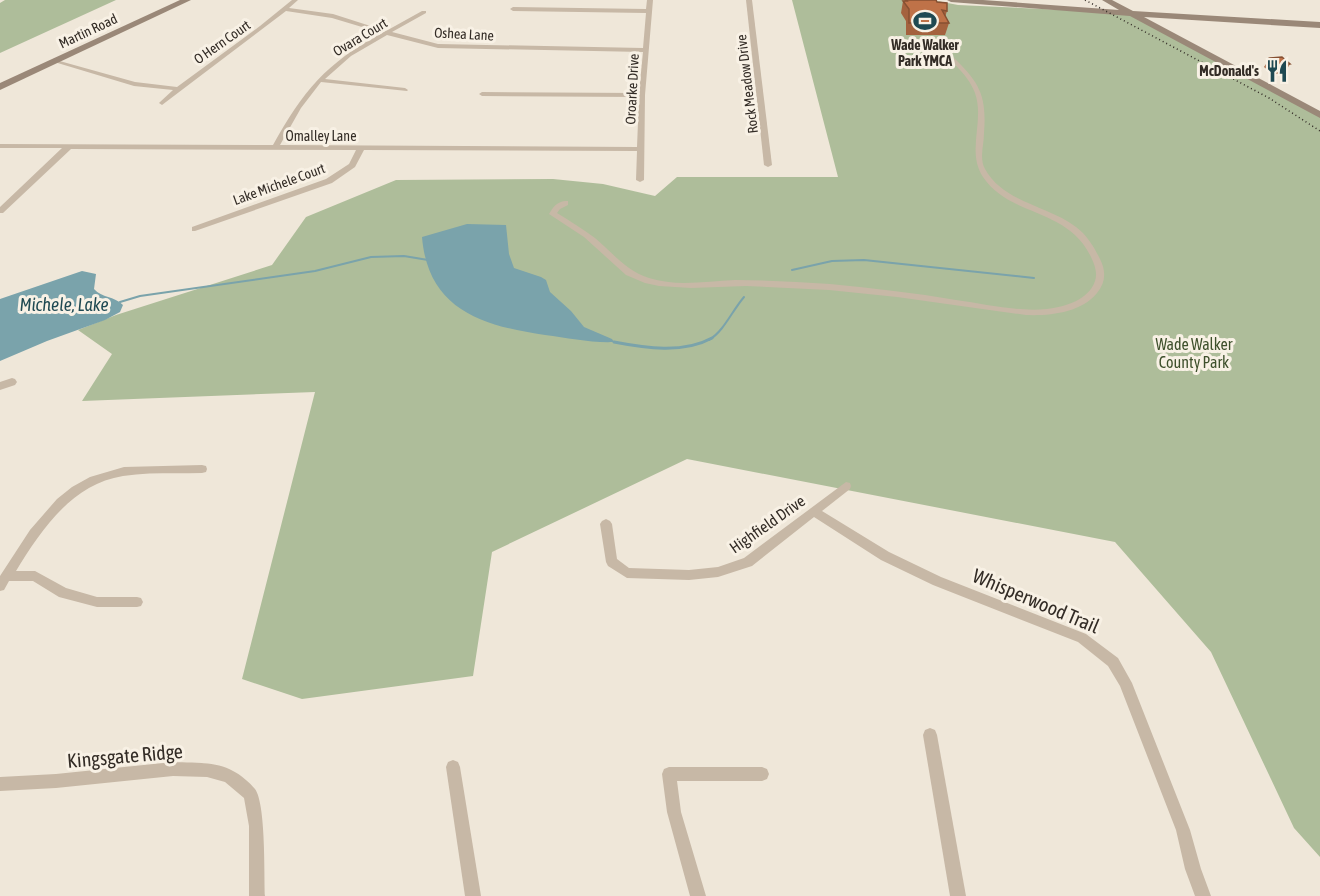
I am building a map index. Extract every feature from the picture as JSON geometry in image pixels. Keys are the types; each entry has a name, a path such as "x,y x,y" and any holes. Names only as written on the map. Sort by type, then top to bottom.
{"main road":[{"name":"Martin Road","path":"0,87 187,0"},
{"path":"951,0 1299,24"},
{"path":"1106,0 1320,115"},
{"path":"1130,13 1320,25"},
{"path":"1157,28 1155,19 1162,16"}],"street":[{"name":"O Hern Court","path":"162,103 179,88 241,45 296,0"},
{"name":"Oroarke Drive","path":"640,180 642,95 650,0"},
{"name":"Rock Meadow Drive","path":"749,0 768,165"},
{"name":"Oshea Lane","path":"285,9 333,15 424,44 446,47 646,50"},
{"path":"513,9 650,10"},
{"name":"Ovara Court","path":"275,148 299,105 320,80 350,54 424,12"},
{"path":"566,203 556,207 553,214 592,239 619,268 638,278 658,283 680,286 759,284 831,287 900,294 1021,312 1048,312 1077,304 1091,295 1099,283 1099,267 1093,249 1071,226 1011,198 993,186 980,167 978,157 981,130 979,93 933,40"},
{"path":"54,61 134,84 179,88"},
{"path":"320,80 405,90"},
{"path":"482,94 642,95"},
{"name":"Omalley Lane","path":"0,146 361,148 428,146 641,149"},
{"path":"0,211 68,147"},
{"name":"Lake Michele Court","path":"195,229 329,181 352,165 361,148"},
{"path":"0,386 12,382"},
{"path":"3,581 38,528 62,499 86,482 116,472 202,469"},
{"name":"Highfield Drive","path":"606,524 612,562 627,573 689,575 736,567 748,562 846,486"},
{"name":"Whisperwood Trail","path":"814,512 885,556 937,581 1082,638 1113,662 1125,683 1182,830 1203,896"},
{"path":"3,581 35,576 63,593 97,602 137,602"},
{"path":"930,735 958,896"},
{"path":"453,767 473,896"},
{"name":"Kingsgate Ridge","path":"0,784 56,781 173,769 207,770 229,776 250,794 256,826 257,896"},
{"path":"698,896 674,812 669,774 762,774"}],"green space":[{"path":"5,0 116,0 0,53 0,3"},
{"name":"Wade Walker County Park","path":"792,0 932,0 958,5 1127,13 1320,116 1320,857 1294,828 1211,652 1115,542 687,459 492,552 473,676 302,699 242,679 315,392 82,401 112,354 78,330 116,315 272,265 306,217 396,180 553,179 603,184 655,196 677,177 838,177"}],"water":[{"path":"467,224 506,225 509,254 514,268 546,280 550,292 571,311 584,327 614,342 588,341 500,326 462,310 447,298 435,282 426,262 422,237"},
{"name":"Michele, Lake","path":"82,271 96,274 94,289 123,305 120,312 0,361 0,299"}],"building":[{"path":"936,0 947,3 947,11 942,10 949,23 909,23 909,9 903,1"},
{"path":"1282,57 1290,64 1278,65 1270,58"}],"waterway":[{"path":"120,302 140,296 315,271 371,257 404,256 428,260"},
{"path":"792,270 832,261 864,260 1034,278"},
{"path":"711,339 724,326 744,297"},
{"path":"614,342 651,348 676,348 711,339"}],"railway":[{"path":"1085,0 1269,98 1320,131"}],"place":[{"name":"Wade Walker Park YMCA","path":"925,21"},
{"name":"McDonald's","path":"1277,71"}]}
